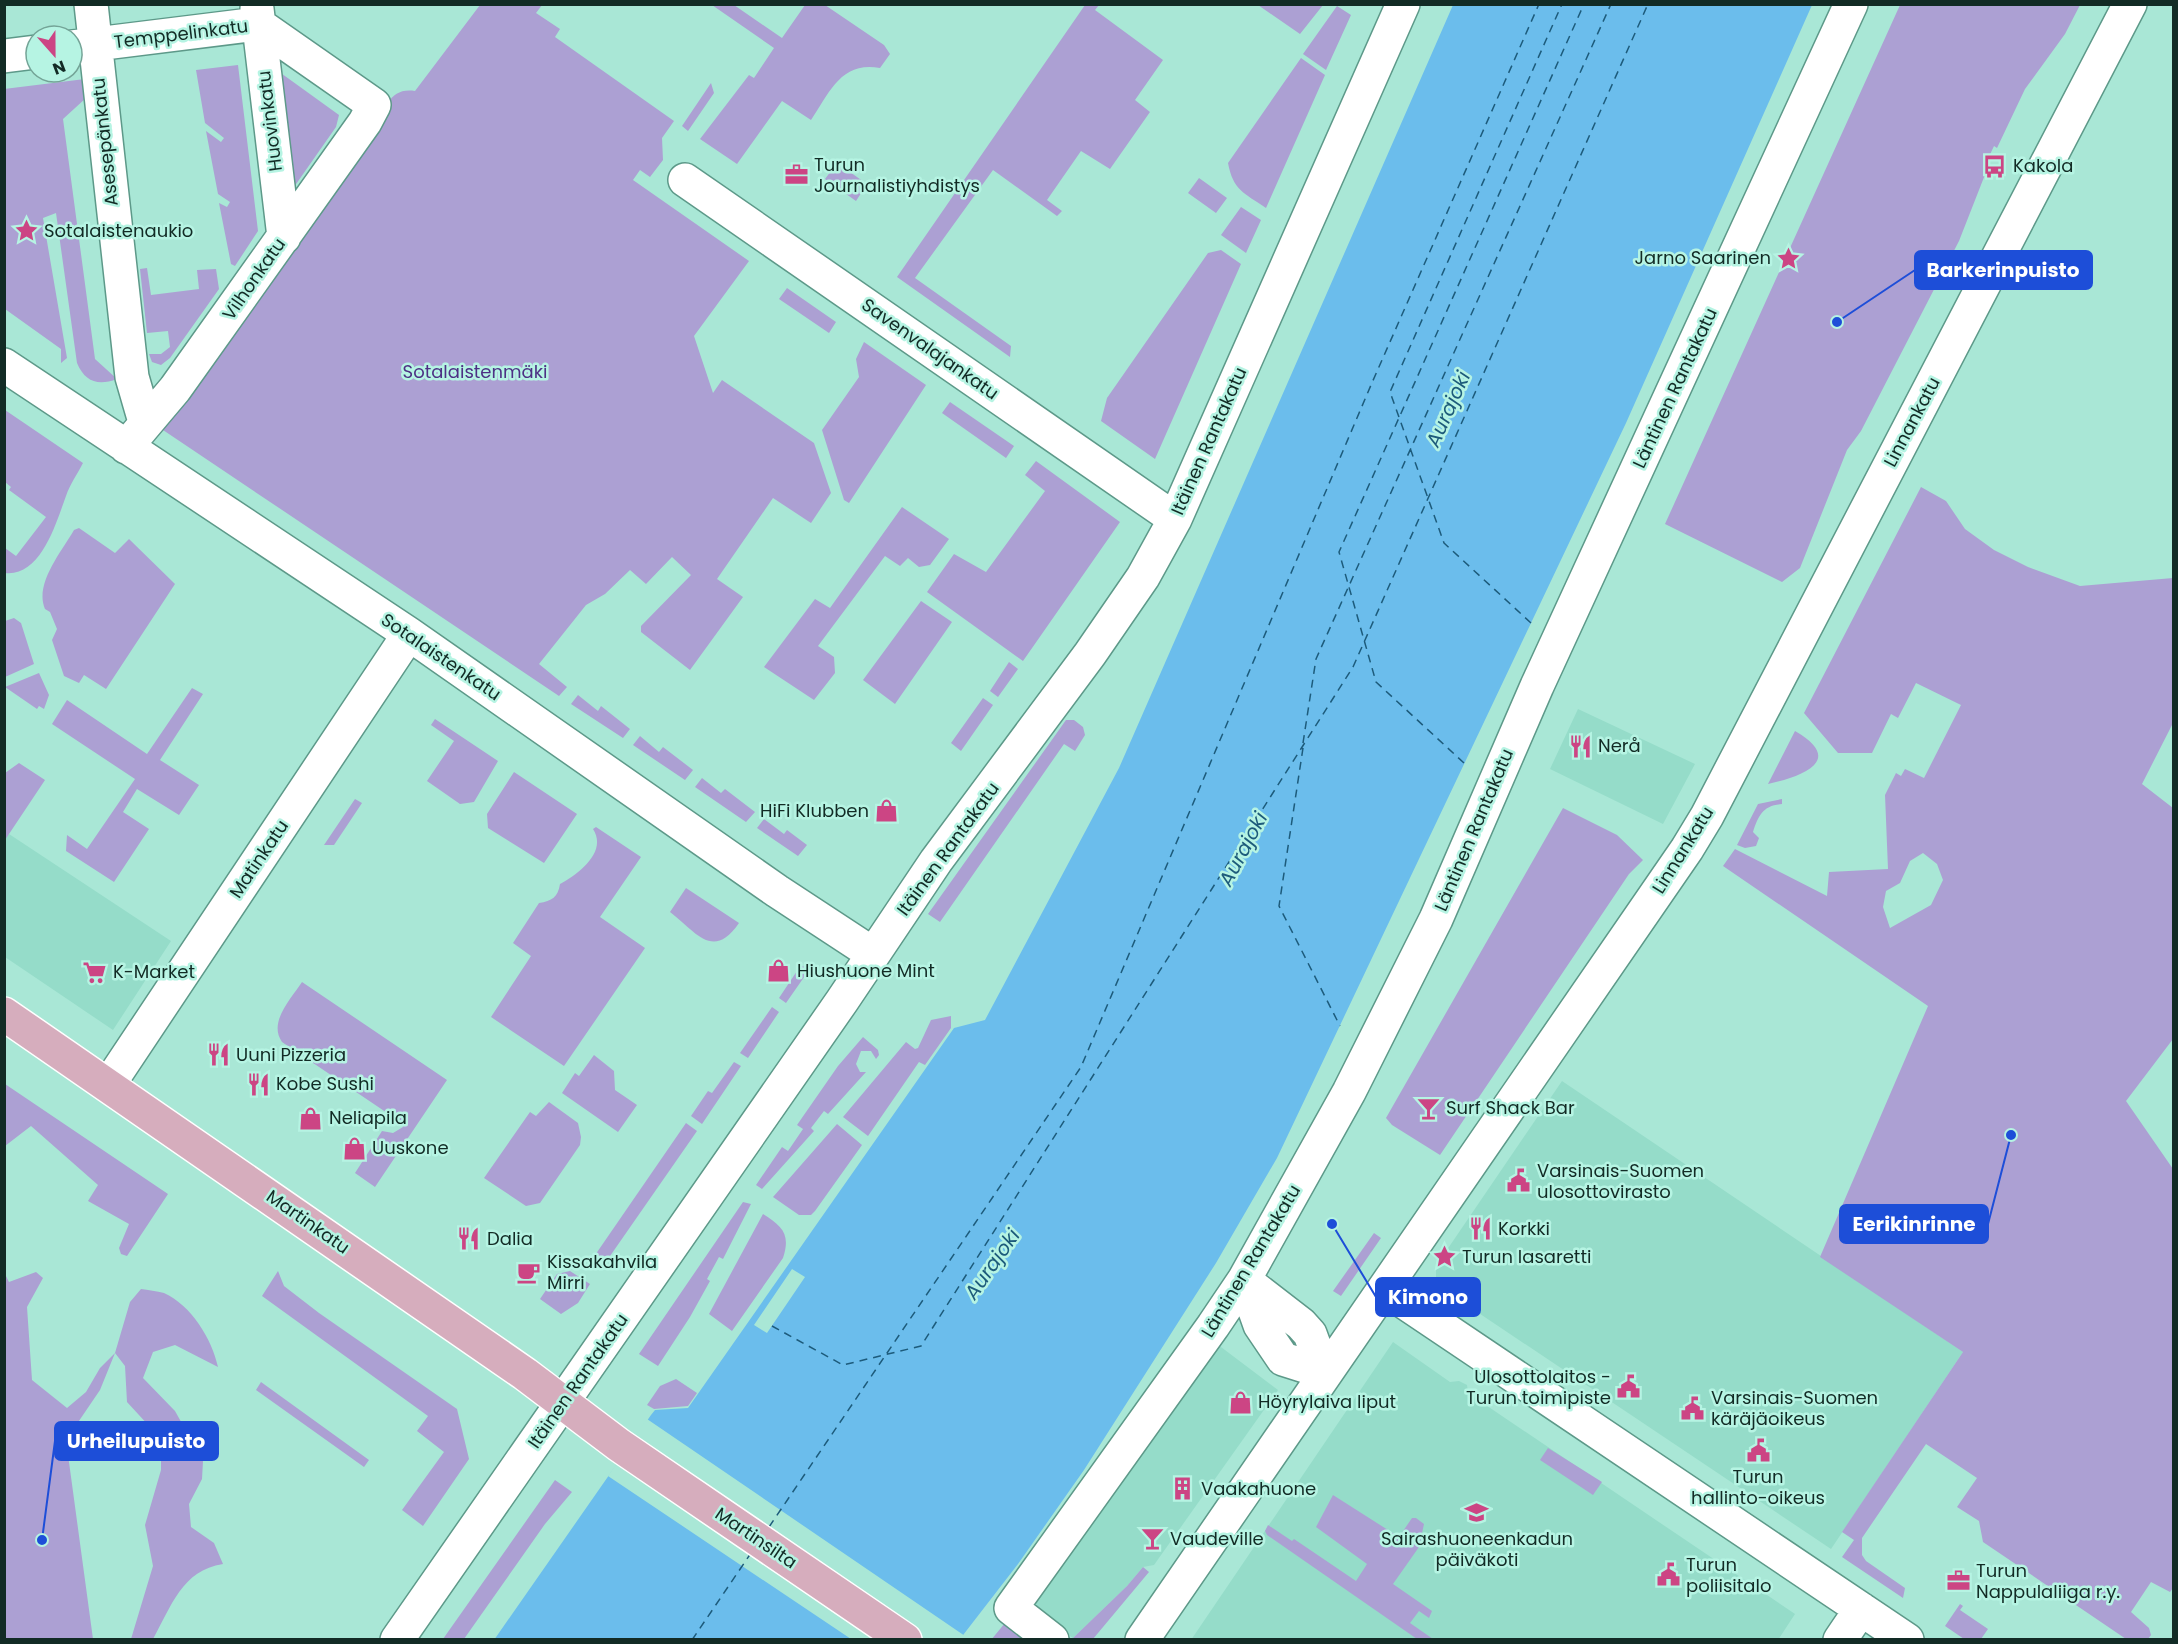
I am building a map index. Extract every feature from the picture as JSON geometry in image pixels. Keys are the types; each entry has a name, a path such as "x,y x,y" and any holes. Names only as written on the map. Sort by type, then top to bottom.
{"main road":[{"name":"Martinkatu","path":"4,1014 109,1084 525,1374 607,1437"},
{"name":"Martinsilta","path":"607,1437 905,1640"}],"street":[{"name":"Asesepänkatu","path":"84,41 91,4"},
{"name":"Läntinen Rantakatu","path":"1052,1640 1011,1608 1162,1399 1244,1280 1349,1092 1436,919 1538,686 1851,4"},
{"name":"Linnankatu","path":"1142,1640 1324,1372 1385,1289 1503,1113 1687,849 1707,816 2130,4"},
{"name":"Itäinen Rantakatu","path":"398,1640 964,821 992,789 1143,577 1175,519 1402,5"},
{"name":"Temppelinkatu","path":"84,46 257,14 374,105"},
{"name":"Huovinkatu","path":"257,14 284,237"},
{"name":"Asesepänkatu","path":"84,53 132,377 136,434"},
{"path":"4,56 24,54"},
{"name":"Vilhonkatu","path":"136,434 175,389 365,122 374,105"},
{"name":"Savenvalajankatu","path":"685,180 1175,519"},
{"name":"Sotalaistenkatu","path":"4,364 136,434 408,634 777,891 873,954"},
{"name":"Matinkatu","path":"109,1084 408,634"},
{"path":"1244,1280 1301,1324 1310,1334 1324,1372"},
{"path":"1385,1289 1907,1640"},
{"path":"1840,1640 1862,1609"}],"shaded area":[{"path":"1578,709 1695,764 1663,824 1550,769"},
{"path":"9,834 171,941 113,1030 5,957 4,840"},
{"path":"1562,1081 1963,1352 1831,1549 1440,1287 1436,1282 1436,1266"},
{"path":"1393,1342 1450,1382 1459,1381 1467,1385 1468,1393 1795,1614 1778,1640 1191,1640"},
{"path":"1217,1344 1278,1390 1154,1565 1143,1567 1127,1586 1073,1638 1024,1607"}],"green space":[{"path":"1258,4 1323,5 1300,34"},
{"name":"Sotalaistenmäki","path":"480,5 542,5 536,13 560,29 555,37 674,121 662,138 663,160 650,177 640,170 633,180 749,261 694,336 713,393 722,380 814,443 831,493 811,523 773,498 717,579 743,597 690,670 641,632 641,626 691,575 672,557 646,584 630,570 605,594 586,605 539,664 567,687 559,696 163,430 376,128 389,100 400,92 415,91"},
{"path":"712,5 734,5 782,38 805,5 825,5 884,45 890,54 880,68 855,69 846,74 831,89 811,120 782,101 737,164 700,139 749,75 754,78 774,48"},
{"path":"1085,5 1099,5 1095,10 1163,60 1135,100 1150,112 1110,169 1081,151 1047,200 1062,211 1057,216 993,170 915,278 1011,346 1010,357 897,277"},
{"path":"1900,5 2080,5 2065,34 2025,89 1997,148 1994,146 1985,165 1988,167 1959,241 1861,431 1847,450 1800,568 1782,582 1665,524"},
{"path":"1337,6 1351,15 1326,70 1303,54"},
{"path":"1301,58 1325,75 1266,208 1236,185 1228,163"},
{"path":"238,65 258,231 235,266 231,264 219,203 227,207 230,202 218,194 206,131 221,142 224,138 205,123 196,70"},
{"path":"278,71 339,115 336,127 294,187"},
{"path":"84,79 86,98 63,119 95,359 117,379 104,382 88,378 77,363 56,213 43,218 67,358 61,363 61,349 5,309 4,89 44,84 84,84"},
{"path":"711,83 714,93 688,131 682,126"},
{"path":"837,163 867,184 856,201 825,179"},
{"path":"1199,178 1227,198 1216,213 1188,193"},
{"path":"1241,207 1261,220 1246,253 1221,235"},
{"path":"1221,250 1241,264 1155,459 1101,421 1107,398 1208,253"},
{"path":"147,268 151,295 199,289 197,270 216,269 219,289 170,358 161,365 152,362 149,354 161,354 170,347 168,331 147,333 140,269"},
{"path":"787,288 836,322 829,333 779,299"},
{"path":"864,342 926,385 849,503 844,500 822,430 859,377 856,359"},
{"path":"950,402 1014,446 1006,458 942,413"},
{"path":"5,410 83,463 68,492 52,533 37,558 18,572 5,573 5,548 16,556 46,517 9,490 11,487 5,482"},
{"path":"1036,461 1120,522 1023,661 927,592 954,554 986,572 1045,491 1025,475"},
{"path":"1921,487 1946,501 1965,529 1994,550 2028,567 2080,586 2173,578 2173,723 2142,784 2173,808 2173,1039 2126,1101 2173,1169 2173,1588 2170,1592 2151,1582 2131,1612 2149,1628 2151,1635 2148,1639 2126,1639 1983,1542 1979,1521 1957,1507 1977,1478 1926,1444 1862,1538 1862,1555 1866,1561 1905,1588 1903,1598 1842,1557 1854,1540 1842,1532 1963,1352 1820,1257 1928,1006 1723,866 1735,849 1827,896 1829,872 1888,869 1885,795 1896,773 1901,776 1905,769 1924,778 1961,705 1916,683 1898,718 1891,714 1872,753 1838,753 1804,713","holes":["1923,853 1937,864 1943,880 1931,905 1890,928 1883,907 1886,891 1900,883 1910,861"]},
{"path":"902,507 949,539 930,565 919,567 908,558 900,566 885,556 818,646 834,657 835,673 814,700 764,667 815,599 830,608"},
{"path":"79,528 115,553 129,539 175,584 106,689 84,675 79,683 64,676 52,640 57,629 50,612 45,609 43,599 43,589 51,568 74,530"},
{"path":"921,601 952,622 895,704 863,680"},
{"path":"14,618 21,623 34,664 5,677 5,621"},
{"path":"1009,662 1018,669 998,697 990,691"},
{"path":"39,673 49,695 44,709 39,706 37,709 5,687"},
{"path":"192,688 203,694 160,760 199,785 179,815 137,789 123,812 149,829 114,882 66,851 67,835 87,849 135,779 52,724 67,700 147,754"},
{"path":"578,695 598,711 601,706 630,729 623,738 571,704"},
{"path":"983,698 993,705 961,751 951,743"},
{"path":"435,719 498,761 474,802 460,804 427,781 454,741 431,725"},
{"path":"1066,720 1074,720 1083,727 1085,735 1075,751 1064,744 940,922 928,914"},
{"path":"1795,731 1810,742 1817,751 1818,759 1804,772 1768,784"},
{"path":"640,736 659,752 663,747 693,770 685,780 633,745"},
{"path":"19,763 45,780 5,840 5,773"},
{"path":"514,772 577,814 544,863 488,828 487,814"},
{"path":"702,778 721,793 725,789 755,812 746,822 695,787"},
{"path":"355,799 362,803 334,845 324,845"},
{"path":"1782,799 1782,804 1766,809 1759,816 1753,832 1759,838 1756,846 1745,848 1737,845 1758,804"},
{"path":"1563,808 1617,835 1643,860 1629,874 1440,1155 1392,1125 1386,1118"},
{"path":"764,819 784,834 787,830 807,845 798,856 757,828"},
{"path":"596,827 641,857 600,917 645,948 564,1066 491,1017 531,956 513,943 539,903 554,898 560,884 589,861 597,846 597,838 593,829"},
{"path":"686,888 739,923 730,934 721,940 704,939 670,912"},
{"path":"801,965 809,970 786,1003 779,998"},
{"path":"302,982 447,1080 375,1187 355,1173 382,1131 393,1133 403,1127 402,1123 282,1042 278,1034 279,1019"},
{"path":"772,1007 779,1012 748,1058 740,1053"},
{"path":"951,1016 951,1028 925,1065 919,1062 868,1136 843,1117 906,1042 915,1049 918,1048 931,1020"},
{"path":"863,1037 878,1050 879,1055 876,1059 871,1051 861,1051 856,1064 860,1072 866,1072 828,1114 824,1111 811,1128 814,1131 762,1189 756,1185 782,1147 788,1151 803,1129 797,1125 838,1066"},
{"path":"594,1055 614,1071 615,1090 637,1105 618,1132 562,1093 575,1073 579,1076"},
{"path":"734,1062 741,1066 702,1124 691,1116 708,1091 712,1093"},
{"path":"5,1084 168,1194 127,1256 121,1254 119,1248 129,1224 88,1201 98,1185 31,1126 5,1146"},
{"path":"549,1102 578,1123 580,1145 540,1203 526,1206 484,1178 530,1112 536,1116"},
{"path":"686,1123 697,1131 601,1269 591,1261"},
{"path":"837,1124 862,1145 815,1211 811,1215 799,1215 773,1197"},
{"path":"743,1202 751,1204 723,1259 719,1257 707,1279 710,1281 690,1317 658,1366 639,1354"},
{"path":"763,1214 783,1232 786,1243 783,1258 732,1331 709,1314"},
{"path":"1374,1233 1381,1238 1341,1296 1333,1291"},
{"path":"278,1271 284,1286 319,1313 457,1409 469,1459 423,1526 402,1510 444,1452 417,1431 428,1416 262,1296"},
{"path":"570,1271 590,1284 578,1303 561,1314 540,1299 557,1274"},
{"path":"4,1272 9,1282 36,1272 43,1278 27,1307 32,1380 67,1408 86,1392 100,1368 115,1353 100,1390 66,1440 93,1639 5,1639"},
{"path":"141,1289 164,1293 174,1298 191,1314 211,1345 218,1367 175,1345 153,1352 143,1378 175,1411 203,1461 202,1479 189,1504 191,1527 214,1543 223,1564 197,1574 188,1582 172,1603 153,1639 131,1639 153,1566 145,1525 161,1470 161,1449 150,1427 127,1402 125,1366 115,1353 130,1302"},
{"path":"676,1379 697,1393 688,1406 654,1409 647,1405 660,1386"},
{"path":"261,1382 369,1460 364,1467 256,1390"},
{"path":"1548,1448 1602,1482 1593,1495 1540,1460"},
{"path":"555,1480 572,1492 545,1524 464,1639 443,1639"},
{"path":"1333,1495 1399,1537 1412,1518 1424,1524 1419,1547 1393,1584 1432,1611 1429,1618 1419,1611 1410,1623 1433,1639 1417,1639 1267,1535 1265,1531 1268,1525 1292,1541 1294,1539 1356,1581 1367,1564 1316,1527"},
{"path":"1143,1567 1149,1572 1093,1639 1073,1638 1127,1586"},
{"path":"1960,1604 1963,1606 1960,1610 1988,1629 1981,1639 1964,1639 1945,1626"},
{"path":"1005,1623 1028,1640 991,1640"}],"water":[{"name":"Aurajoki","path":"1453,5 1812,5 1626,423 1277,1158 1216,1263 1084,1470 1018,1564 960,1639 494,1640 655,1410 688,1408 954,1028 985,1020 1119,768"}],"pier":[{"path":"792,1269 805,1277 767,1333 754,1325"},
{"path":"647,1419 965,1638 851,1639 608,1476"}],"ferry route":[{"path":"769,1527 1081,1067 1371,385 1539,4"},
{"path":"1531,623 1444,543 1390,392 1562,4"},
{"path":"1464,763 1376,682 1339,552 1584,4"},
{"path":"1303,743 1316,659 1611,4"},
{"path":"772,1326 843,1365 921,1346 1353,667 1648,4"},
{"path":"1303,748 1279,906 1340,1026"},
{"path":"692,1640 751,1553"}],"place":[{"name":"Kakola","path":"1995,166"},
{"name":"Turun Journalistiyhdistys","path":"796,175"},
{"name":"Sotalaistenaukio","path":"26,231"},
{"name":"Jarno Saarinen","path":"1789,258"},
{"name":"Barkerinpuisto","path":"1837,322"},
{"name":"Nerå","path":"1580,746"},
{"name":"HiFi Klubben","path":"887,811"},
{"name":"Hiushuone Mint","path":"779,971"},
{"name":"K-Market","path":"95,972"},
{"name":"Uuni Pizzeria","path":"218,1055"},
{"name":"Kobe Sushi","path":"258,1084"},
{"name":"Surf Shack Bar","path":"1428,1108"},
{"name":"Neliapila","path":"311,1118"},
{"name":"Eerikinrinne","path":"2011,1135"},
{"name":"Uuskone","path":"354,1148"},
{"name":"Varsinais-Suomen ulosottovirasto","path":"1519,1181"},
{"name":"Kimono","path":"1332,1224"},
{"name":"Korkki","path":"1480,1229"},
{"name":"Dalia","path":"469,1239"},
{"name":"Turun lasaretti","path":"1444,1257"},
{"name":"Kissakahvila Mirri","path":"529,1272"},
{"name":"Ulosottolaitos - Turun toimipiste","path":"1629,1387"},
{"name":"Höyrylaiva liput","path":"1240,1402"},
{"name":"Varsinais-Suomen käräjäoikeus","path":"1693,1408"},
{"name":"Turun hallinto-oikeus","path":"1758,1451"},
{"name":"Vaakahuone","path":"1183,1489"},
{"name":"Sairashuoneenkadun päiväkoti","path":"1477,1513"},
{"name":"Vaudeville","path":"1152,1539"},
{"name":"Urheilupuisto","path":"42,1540"},
{"name":"Turun poliisitalo","path":"1668,1575"},
{"name":"Turun Nappulaliiga r.y.","path":"1958,1581"}]}
